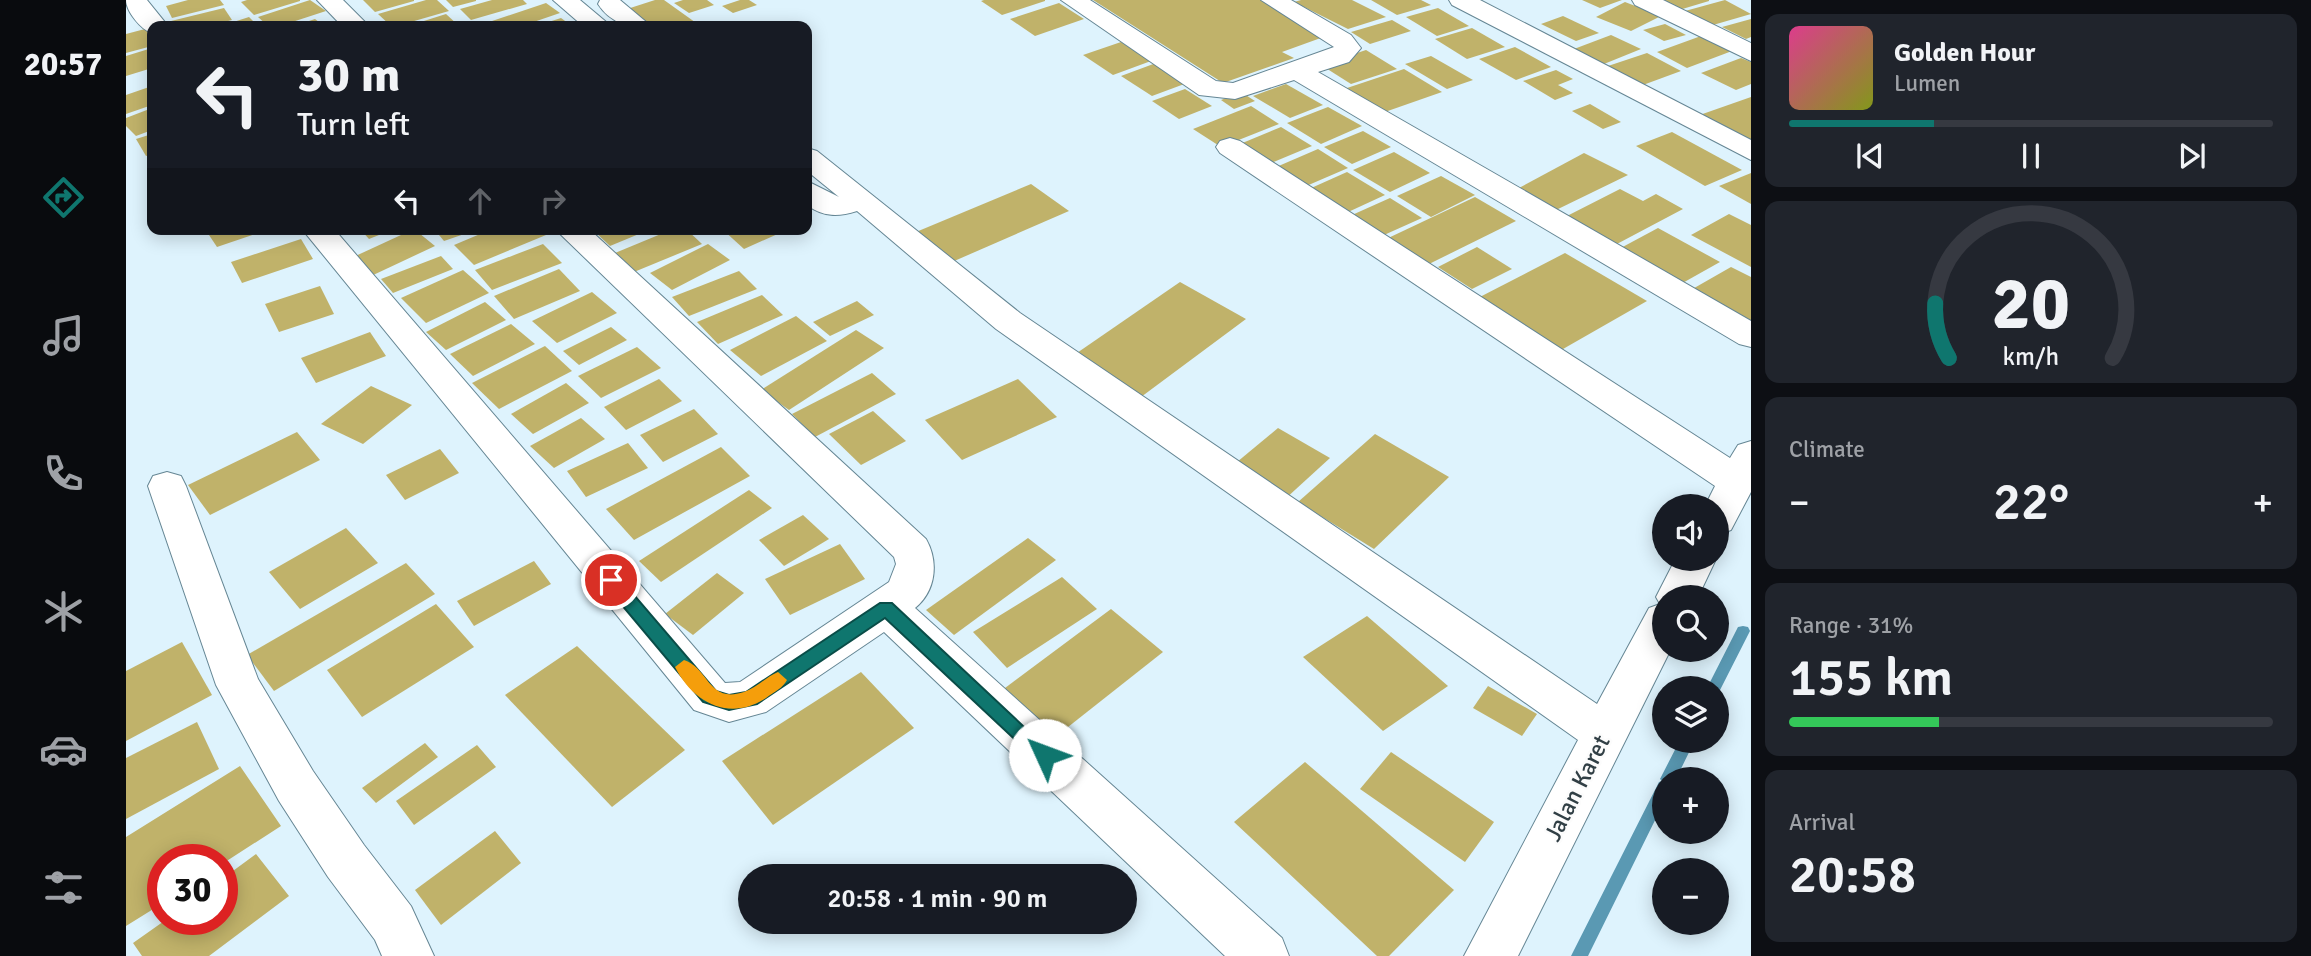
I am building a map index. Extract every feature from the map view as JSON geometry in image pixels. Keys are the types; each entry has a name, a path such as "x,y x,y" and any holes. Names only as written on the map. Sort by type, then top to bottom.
{"street":[{"path":"134,0 151,21"},
{"path":"329,0 351,21"},
{"path":"565,0 592,21"},
{"path":"1073,0 1209,89 1235,91 1340,56 1348,48 1342,40 1273,0"},
{"path":"1461,0 1751,151"},
{"path":"1644,0 1751,53"},
{"path":"611,4 632,21"},
{"path":"1297,71 1751,336"},
{"path":"1230,147 1744,468 1729,497"},
{"path":"812,161 1009,321 1605,734"},
{"path":"812,194 832,209 841,208 860,198"},
{"path":"322,235 710,697 729,703 750,699 886,608 907,591 914,577 916,564 912,550 576,235"},
{"path":"167,486 238,685 296,786 346,861 393,923 408,956"},
{"path":"886,608 1263,956"},
{"name":"Jalan Karet","path":"1490,956 1652,643"}],"building":[{"path":"188,0 220,0 224,5 172,18 166,6"},
{"path":"310,0 326,11 295,21 262,21 258,17"},
{"path":"363,0 414,0 414,1 375,12"},
{"path":"426,0 437,0 449,11 414,21 386,21 378,14"},
{"path":"446,0 476,0 476,1 453,7"},
{"path":"492,0 523,0 527,4 471,20 460,9"},
{"path":"655,0 664,0 693,21 639,21 624,10"},
{"path":"683,0 707,0 714,5 689,13 674,3"},
{"path":"749,0 757,5 733,13 722,6"},
{"path":"1093,0 1268,0 1329,35 1282,52 1294,58 1223,83"},
{"path":"1352,0 1386,17 1348,29 1294,2"},
{"path":"1371,0 1421,0 1431,5 1397,15"},
{"path":"1582,0 1622,0 1600,8"},
{"path":"1660,0 1709,0 1709,1 1679,10"},
{"path":"1725,0 1751,14 1713,25 1685,11"},
{"path":"300,1 254,15 241,2"},
{"path":"981,1 1045,1 1002,15"},
{"path":"1625,2 1661,16 1631,31 1596,17"},
{"path":"546,3 560,13 537,21 492,21"},
{"path":"1059,3 1084,19 1035,36 1010,19"},
{"path":"224,8 232,20 228,21 171,21"},
{"path":"1438,8 1469,26 1437,36 1406,17"},
{"path":"446,14 454,21 424,21"},
{"path":"1563,16 1599,33 1576,41 1541,24"},
{"path":"249,17 253,21 237,21"},
{"path":"1751,19 1751,37 1746,39 1722,27"},
{"path":"1392,20 1411,31 1370,44 1351,32"},
{"path":"1665,24 1686,35 1664,41 1643,30"},
{"path":"1472,28 1505,47 1467,59 1435,39"},
{"path":"145,29 147,47 126,53 126,34"},
{"path":"1611,35 1641,49 1604,64 1574,49"},
{"path":"1701,36 1732,51 1687,68 1657,52"},
{"path":"1121,42 1151,61 1113,75 1083,55"},
{"path":"1515,47 1551,67 1516,80 1479,59"},
{"path":"147,50 147,70 126,76 126,56"},
{"path":"1366,50 1397,69 1351,84 1321,65"},
{"path":"1647,53 1681,71 1643,85 1608,66"},
{"path":"1431,56 1473,80 1447,89 1405,64"},
{"path":"1741,58 1751,62 1751,84 1736,90 1701,73"},
{"path":"1156,63 1187,83 1152,96 1121,76"},
{"path":"1404,69 1442,92 1382,113 1344,89"},
{"path":"1556,70 1573,79 1558,85 1573,93 1555,100 1523,81"},
{"path":"1286,84 1323,105 1290,118 1253,96"},
{"path":"147,88 147,107 126,114 126,95"},
{"path":"1185,89 1212,106 1179,119 1152,101"},
{"path":"1241,92 1255,101 1234,109 1221,100"},
{"path":"1751,97 1751,148 1694,117"},
{"path":"1590,104 1621,122 1603,129 1572,111"},
{"path":"1251,106 1279,124 1221,147 1193,129"},
{"path":"1328,107 1362,126 1321,144 1287,123"},
{"path":"147,110 147,132 136,136 126,126 126,118"},
{"path":"1281,127 1312,146 1269,164 1240,144"},
{"path":"1363,131 1391,147 1352,164 1324,147"},
{"path":"1672,132 1742,170 1705,186 1636,146"},
{"path":"147,136 147,156 146,156 136,139"},
{"path":"1318,149 1348,168 1304,187 1274,168"},
{"path":"1394,152 1430,173 1390,192 1353,170"},
{"path":"1584,153 1628,175 1556,210 1519,188"},
{"path":"1347,172 1385,195 1346,213 1309,189"},
{"path":"1751,173 1751,204 1719,186"},
{"path":"1441,176 1475,195 1431,217 1397,196"},
{"path":"1031,184 1069,211 952,262 916,232"},
{"path":"1620,189 1643,201 1656,194 1683,209 1615,245 1565,217"},
{"path":"1475,197 1516,221 1425,266 1384,240"},
{"path":"1390,198 1422,218 1384,235 1352,215"},
{"path":"1729,214 1751,225 1751,267 1691,235"},
{"path":"1658,228 1720,262 1679,285 1617,250"},
{"path":"209,235 252,235 217,247"},
{"path":"401,235 421,235 435,246 369,277 349,259"},
{"path":"439,235 461,235 444,241"},
{"path":"478,235 546,235 474,265 454,245"},
{"path":"598,235 637,235 610,246"},
{"path":"658,235 692,235 702,244 634,272 615,253"},
{"path":"729,235 776,235 744,249"},
{"path":"301,239 313,259 242,283 231,262"},
{"path":"543,244 562,263 492,290 475,270"},
{"path":"708,244 730,260 672,290 650,273"},
{"path":"1477,247 1512,269 1472,289 1438,267"},
{"path":"1565,253 1647,301 1556,353 1474,300"},
{"path":"441,256 453,269 393,293 381,279"},
{"path":"1731,267 1751,277 1751,320 1746,323 1689,291"},
{"path":"559,269 580,291 514,319 494,296"},
{"path":"463,270 489,293 426,323 401,298"},
{"path":"739,271 757,289 689,316 672,297"},
{"path":"1180,282 1246,319 1141,397 1074,355"},
{"path":"320,286 334,314 279,332 265,304"},
{"path":"592,292 617,313 557,343 532,321"},
{"path":"762,295 783,315 718,344 697,322"},
{"path":"857,301 874,315 830,336 813,322"},
{"path":"485,302 506,320 446,350 426,332"},
{"path":"796,316 827,341 761,376 730,350"},
{"path":"511,324 535,344 473,376 450,354"},
{"path":"611,327 627,340 579,365 563,351"},
{"path":"856,330 884,348 789,410 761,390"},
{"path":"370,332 386,356 316,383 301,358"},
{"path":"545,346 572,371 499,409 472,383"},
{"path":"637,347 661,368 601,398 578,376"},
{"path":"872,373 896,394 815,437 792,414"},
{"path":"659,379 682,401 626,430 604,407"},
{"path":"1018,379 1057,417 962,460 925,420"},
{"path":"566,383 589,403 533,434 511,414"},
{"path":"371,386 412,405 363,444 321,424"},
{"path":"694,409 718,434 663,462 640,435"},
{"path":"873,411 906,441 861,465 829,434"},
{"path":"581,418 605,439 554,468 530,446"},
{"path":"1278,428 1330,458 1284,500 1231,467"},
{"path":"297,432 320,460 210,515 188,485"},
{"path":"1375,434 1449,477 1374,549 1298,502"},
{"path":"628,443 648,468 586,497 567,471"},
{"path":"721,447 750,476 634,540 606,509"},
{"path":"440,449 459,473 405,500 386,475"},
{"path":"749,490 772,508 661,582 639,561"},
{"path":"803,515 829,539 784,566 759,540"},
{"path":"346,528 378,563 300,609 269,572"},
{"path":"1028,538 1056,560 954,635 926,610"},
{"path":"840,544 865,579 790,615 765,579"},
{"path":"534,561 551,584 474,626 457,601"},
{"path":"406,563 435,594 274,691 247,655"},
{"path":"717,573 744,593 693,635 665,614"},
{"path":"1062,577 1097,609 1007,668 973,632"},
{"path":"436,604 474,647 362,717 327,670"},
{"path":"1111,609 1163,652 1049,742 997,694"},
{"path":"1367,616 1448,686 1383,731 1303,657"},
{"path":"182,642 212,695 126,741 126,671"},
{"path":"577,646 685,750 612,807 505,695"},
{"path":"861,672 914,728 773,825 722,761"},
{"path":"1488,686 1537,714 1522,736 1473,708"},
{"path":"197,722 219,769 126,819 126,758"},
{"path":"425,743 438,757 376,803 362,788"},
{"path":"477,745 496,767 414,825 396,801"},
{"path":"1391,752 1494,822 1465,862 1360,789"},
{"path":"1305,762 1454,890 1389,956 1377,956 1234,822"},
{"path":"240,766 281,826 238,854 238,844 147,844 147,913 126,926 126,837"},
{"path":"495,831 521,863 441,925 415,890"},
{"path":"256,854 289,896 238,934 238,867"},
{"path":"147,933 237,935 209,956 142,956 133,943"}],"waterway":[{"path":"1720,676 1743,631"},
{"path":"1674,767 1681,753"},
{"path":"1579,956 1652,811"}],"slow traffic":[{"path":"684,667 710,697 729,703 750,699 778,680"}],"route":[{"path":"611,580 710,697 729,703 750,699 886,608 1045,755"}]}
